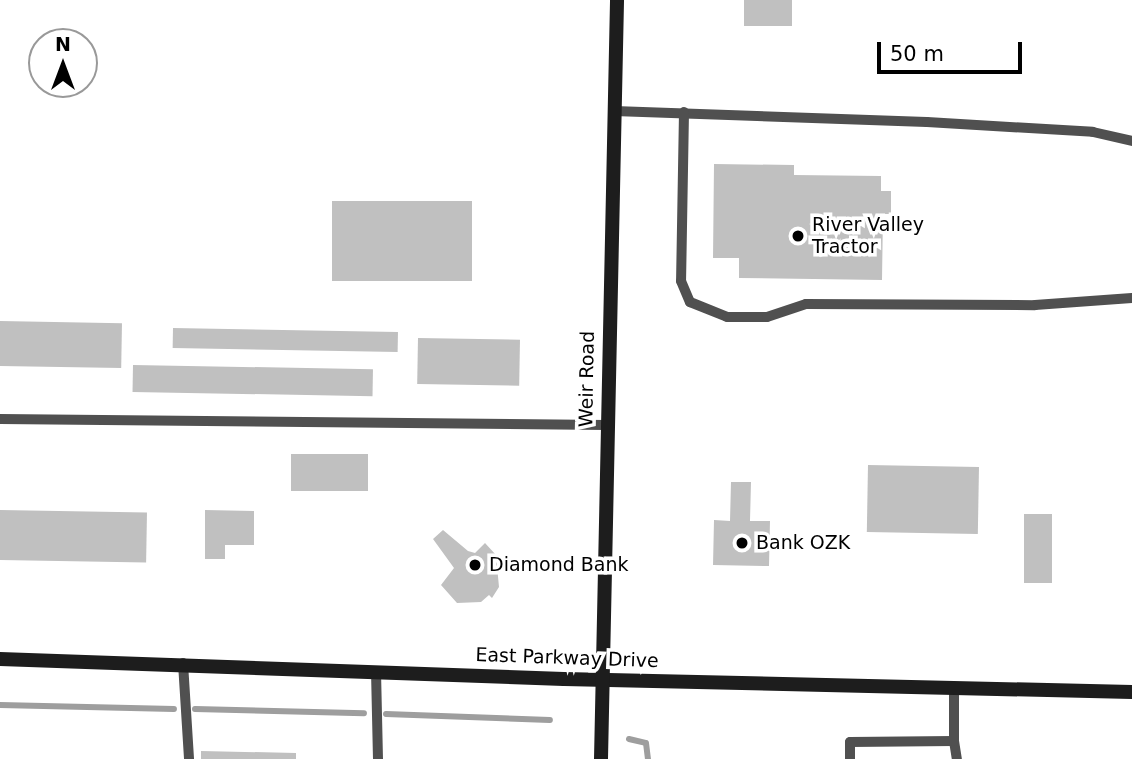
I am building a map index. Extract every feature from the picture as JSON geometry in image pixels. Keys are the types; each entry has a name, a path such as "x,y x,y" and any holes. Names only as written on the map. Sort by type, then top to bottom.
{"main road":[{"name":"Weir Road","path":"601,759 617,0"},
{"name":"East Parkway Drive","path":"0,659 602,679 1132,692"}],"lane":[{"path":"614,111 1093,132 1132,141"},
{"path":"684,112 681,281 690,302 727,317 766,317 806,304 1035,305 1132,298"},
{"path":"0,419 606,425"},
{"path":"183,663 189,759"},
{"path":"376,671 377,759"},
{"path":"954,688 954,741 957,759"},
{"path":"850,759 850,743 954,741"}],"building":[{"path":"744,0 792,0 792,26 744,26"},
{"name":"River Valley Tractor","path":"714,164 794,165 794,175 881,176 881,191 891,191 891,214 883,214 882,280 739,278 739,258 713,258"},
{"path":"332,201 472,201 472,281 332,281"},
{"path":"0,321 122,323 121,368 0,366"},
{"path":"173,328 398,332 398,352 173,348"},
{"path":"418,338 520,340 519,386 417,384"},
{"path":"133,365 373,369 372,396 133,392"},
{"path":"291,454 368,454 368,491 291,491"},
{"path":"868,465 979,467 978,534 867,532"},
{"name":"Bank OZK","path":"731,482 751,482 750,521 770,521 769,566 713,565 714,520 730,521"},
{"path":"0,510 147,513 146,563 0,560"},
{"path":"205,510 254,511 254,545 225,545 225,559 205,559"},
{"path":"1024,514 1052,514 1052,583 1024,583"},
{"name":"Diamond Bank","path":"443,530 468,551 475,553 485,543 496,555 499,587 492,598 489,595 481,602 457,603 441,585 454,568 433,539"},
{"path":"201,751 296,753 296,759 201,759"}],"waterway":[{"path":"0,705 174,709"},
{"path":"195,709 364,713"},
{"path":"386,714 550,720"},
{"path":"629,739 646,743 648,759"}],"place":[{"name":"River Valley Tractor","path":"798,236"},
{"name":"Bank OZK","path":"742,543"},
{"name":"Diamond Bank","path":"475,565"}]}
